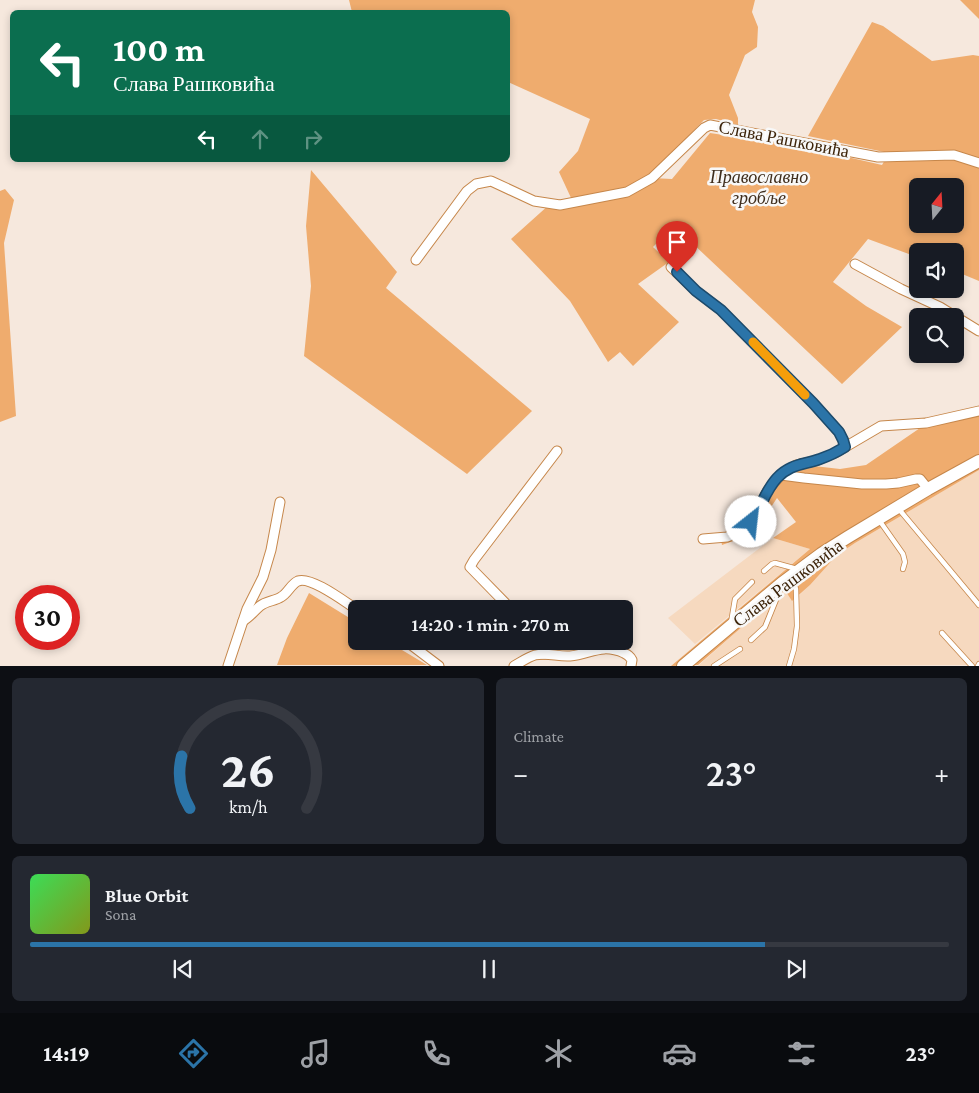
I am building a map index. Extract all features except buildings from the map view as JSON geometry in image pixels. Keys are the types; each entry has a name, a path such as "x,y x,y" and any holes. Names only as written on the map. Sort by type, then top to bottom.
{"main road":[{"name":"Слава Рашковића","path":"683,666 792,576 830,548 897,507 979,461"}],"street":[{"name":"Слава Рашковића","path":"416,260 466,191 476,184 491,181 534,201 560,205 626,192 652,178 704,128 710,125 878,157 954,155 979,163"},
{"path":"855,264 901,289 940,307 979,331"},
{"path":"671,267 696,291 721,310 813,403 839,432 845,447"},
{"path":"703,539 727,537 747,527 756,515 768,490 781,474 796,465 826,457 881,426 918,424 979,411"},
{"path":"502,600 470,567 557,451"},
{"path":"781,474 862,484 898,483 920,479 928,489"},
{"path":"228,666 249,604 263,577 280,502"},
{"path":"243,622 259,606 282,597 300,580 319,586 348,604"},
{"path":"514,666 533,655 570,656 594,650 613,649 630,656 632,660 631,666"},
{"path":"418,650 439,666"},
{"path":"546,650 547,654"}],"lane":[{"path":"897,507 979,605"},
{"path":"878,519 902,554 905,562 903,568"},
{"path":"764,571 775,563 792,576 796,589 797,626 794,649 789,666"},
{"path":"751,640 765,626 792,576"},
{"path":"730,627 734,599 752,582"},
{"path":"942,634 972,666"},
{"path":"714,666 740,649"}],"shaded area":[{"path":"979,470 979,665 698,666 785,589 793,601 837,555"},
{"path":"773,538 810,549 695,644 668,618"}],"green space":[{"path":"349,0 755,0 752,12 758,27 757,47 745,55 729,95 738,118 738,125 716,119 704,120 651,175 628,187 572,200 559,172 578,151 590,119 510,83 510,10 352,10"},
{"path":"960,0 979,0 979,19"},
{"name":"Православно гробље","path":"872,22 883,26 932,61 973,55 979,56 979,281 964,275 964,243 909,243 909,254 868,239 833,282 866,306 902,327 842,384 674,226 653,247 669,262 638,284 679,322 633,366 620,352 608,362 570,301 511,239 550,204 629,191 652,178 672,179 710,133 808,148 882,165 889,153 808,136"},
{"path":"311,170 397,272 386,288 532,411 467,474 304,356 311,286 306,226"},
{"path":"5,189 14,200 4,243 16,416 0,422 0,191"},
{"path":"979,411 979,470 837,555 810,585 792,601 785,590 698,665 671,666 810,549 773,538 796,522 777,498 758,527 747,536 722,545 720,535 733,531 742,525 762,490 783,467 800,458 805,465 840,469 866,465 920,428 932,422"},
{"path":"309,593 348,617 348,650 402,650 427,665 277,665 287,638"}],"slow traffic":[{"path":"753,342 805,395"}],"route":[{"path":"677,272 696,291 721,310 763,352 813,403 839,432 843,440 845,447 835,453 818,460 796,465 781,474 768,490 751,522"}]}
